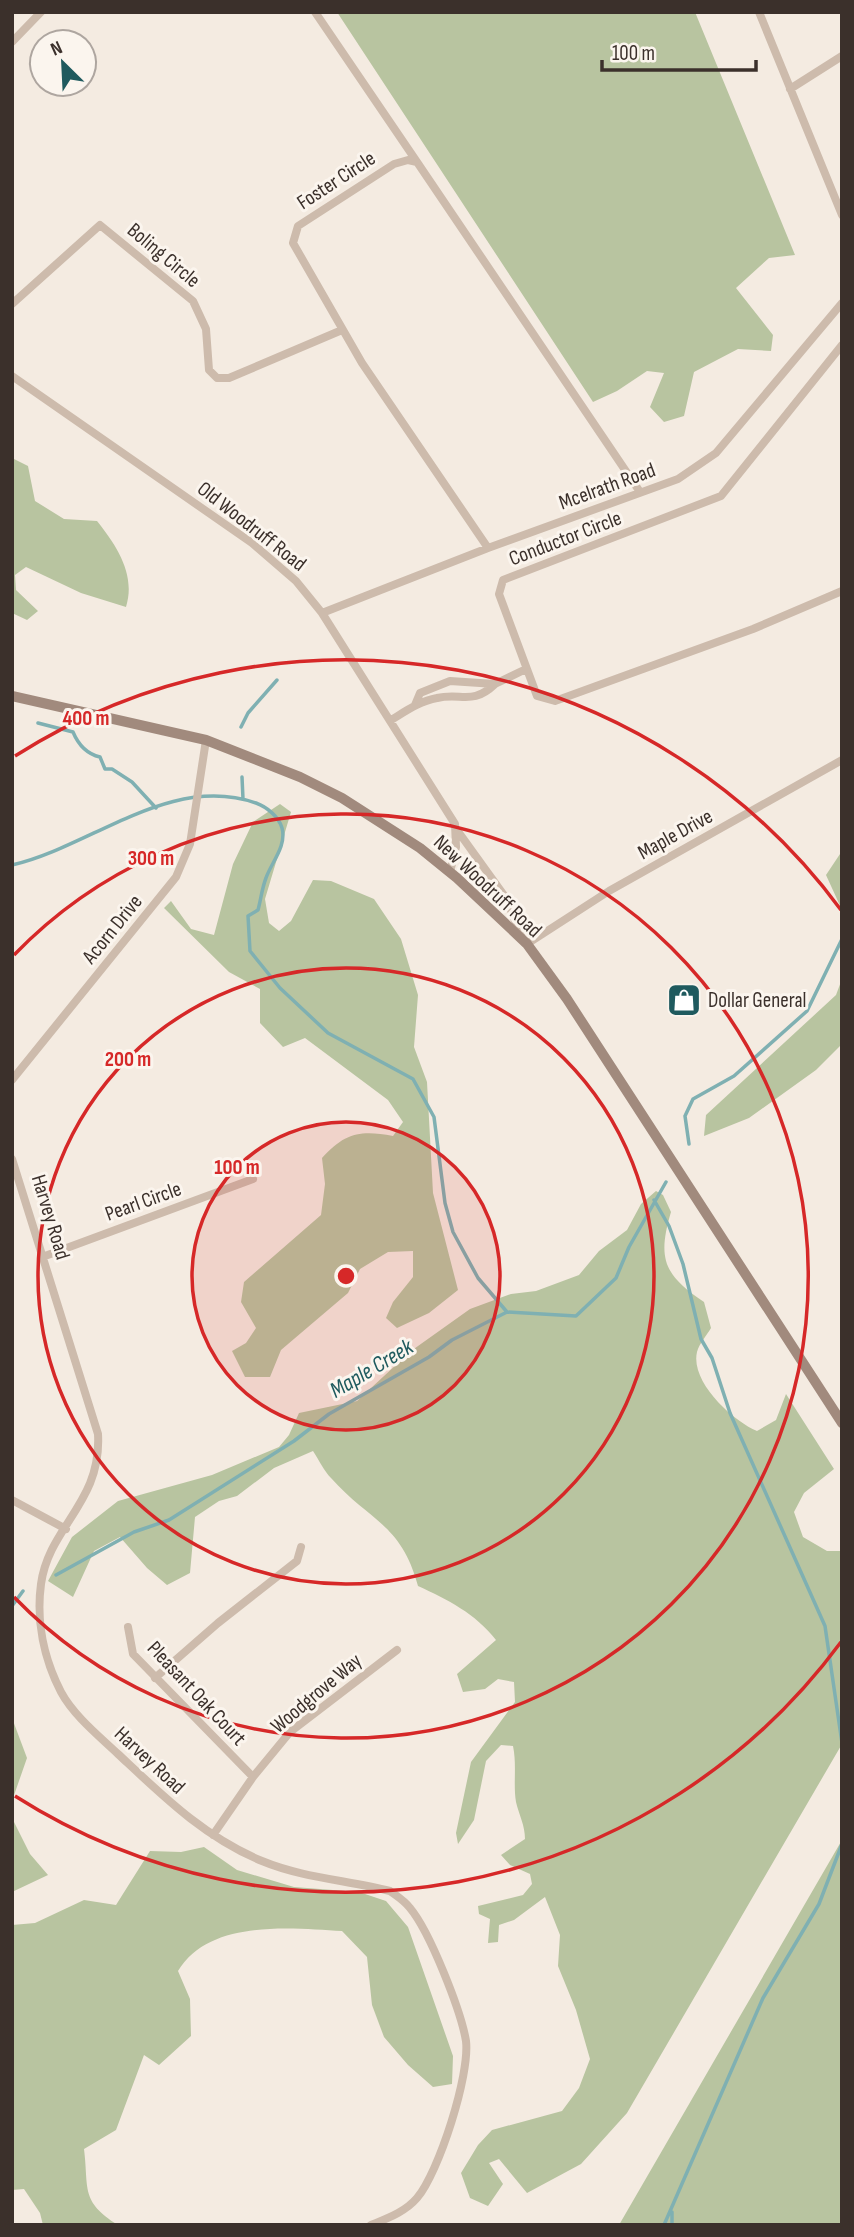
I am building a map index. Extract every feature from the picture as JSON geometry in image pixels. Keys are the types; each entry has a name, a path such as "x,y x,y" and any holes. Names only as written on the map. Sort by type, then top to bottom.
{"main road":[{"name":"New Woodruff Road","path":"12,696 206,740 300,777 342,798 390,828 450,872 525,942 589,1032 842,1423"}],"street":[{"path":"14,35 41,12"},
{"path":"315,12 640,492"},
{"path":"759,12 842,215"},
{"path":"790,89 842,56"},
{"name":"Foster Circle","path":"417,162 408,160 394,164 295,229 293,238 295,248 342,330 488,548"},
{"name":"Boling Circle","path":"12,304 100,225 193,301 206,329 209,370 217,378 229,378 342,330"},
{"name":"Mcelrath Road","path":"323,613 488,548 678,479 716,453 842,303"},
{"name":"Conductor Circle","path":"842,345 720,496 503,580 499,594 537,696 555,702 753,629 842,591"},
{"name":"Old Woodruff Road","path":"12,376 252,542 296,581 323,613 457,830 506,898 525,942"},
{"path":"391,720 415,705 437,697 467,699 526,669"},
{"path":"415,705 420,693 450,681 495,684"},
{"name":"Acorn Drive","path":"12,1080 176,877 190,844 206,740"},
{"name":"Maple Drive","path":"525,942 609,891 842,760"},
{"path":"450,872 457,830"},
{"name":"Harvey Road","path":"12,1159 45,1256 98,1434 97,1468 92,1485 45,1566 39,1610 45,1650 63,1695 89,1726 174,1808 213,1835 250,1856 287,1870 390,1891 412,1909 438,1963 466,2040 461,2091 429,2177 417,2197 399,2214 372,2225"},
{"name":"Pearl Circle","path":"45,1256 253,1179"},
{"path":"12,1500 66,1529"},
{"path":"155,1678 218,1623 297,1561 301,1547"},
{"name":"Pleasant Oak Court","path":"128,1627 133,1654 253,1777"},
{"name":"Woodgrove Way","path":"213,1835 253,1777 290,1732 397,1650"}],"green space":[{"path":"337,12 695,12 795,255 769,258 736,288 773,335 771,351 738,349 694,372 684,416 664,422 650,407 664,373 647,371 617,391 593,402"},
{"path":"12,458 28,466 35,501 64,519 97,521 123,561 128,584 126,607 81,593 26,567 15,575 16,590 38,611 27,620 12,613"},
{"path":"280,804 291,812 265,899 269,923 279,931 291,921 313,880 331,881 374,899 401,939 418,995 414,1047 427,1082 433,1193 458,1290 429,1313 397,1328 386,1318 393,1302 413,1277 413,1251 388,1252 360,1269 348,1293 281,1350 270,1377 245,1377 232,1351 246,1343 256,1328 241,1302 244,1282 321,1215 325,1184 322,1158 338,1143 354,1135 371,1133 393,1136 403,1122 388,1100 305,1038 283,1047 260,1023 260,989 229,972 164,908 171,901 191,929 214,935 233,864 253,822"},
{"path":"842,851 842,910 826,875"},
{"path":"842,979 842,1044 816,1070 749,1118 704,1136 706,1115 836,995"},
{"path":"656,1191 663,1195 671,1212 665,1242 667,1264 680,1283 704,1302 711,1328 697,1352 700,1376 707,1388 726,1410 757,1431 776,1420 786,1394 834,1469 804,1493 794,1512 803,1537 827,1551 842,1551 842,1744 627,2113 581,2164 527,2193 499,2159 489,2163 503,2184 488,2206 470,2198 461,2173 478,2145 492,2130 562,2111 579,2088 590,2059 576,2010 558,1966 560,1935 545,1897 514,1920 499,1925 498,1942 488,1943 490,1919 479,1914 478,1906 523,1895 532,1884 530,1874 510,1865 501,1855 525,1839 516,1802 513,1746 501,1745 486,1761 474,1820 458,1844 456,1833 471,1762 515,1702 514,1682 498,1679 485,1689 463,1692 457,1674 496,1640 470,1615 418,1586 411,1565 393,1535 331,1478 313,1451 274,1468 237,1496 219,1501 195,1517 190,1573 167,1585 147,1568 120,1537 94,1551 73,1597 48,1581 72,1537 118,1501 212,1475 279,1447 289,1435 299,1413 357,1401 411,1351 470,1309 511,1294 536,1291 579,1275 599,1251 627,1230 641,1204"},
{"path":"12,1718 27,1758 12,1801"},
{"path":"12,1818 30,1854 48,1875 12,1892"},
{"path":"842,1840 842,2225 619,2225"},
{"path":"204,1847 237,1870 294,1887 359,1892 386,1901 408,1927 453,2056 452,2084 433,2087 408,2065 384,2037 372,2005 367,1957 342,1931 252,1930 209,1942 192,1954 178,1971 190,1999 191,2036 159,2065 144,2055 116,2130 84,2149 87,2184 92,2201 97,2209 118,2225 43,2225 40,2213 24,2189 12,2190 12,1925 35,1923 84,1900 116,1905 150,1851 181,1852"}],"waterway":[{"path":"241,727 248,713 277,680"},
{"path":"38,723 73,732 84,748 100,757 105,769 112,769 132,782 156,808"},
{"path":"242,777 243,799"},
{"path":"12,865 42,856 131,816 193,797 224,796 256,803 272,813 278,820 283,835 278,854 268,872 258,910 248,916 250,951 280,988 328,1033 413,1079 434,1117 445,1203 453,1232 478,1278 507,1312"},
{"name":"Maple Creek","path":"689,1144 685,1116 693,1099 734,1076 807,1011 842,939"},
{"name":"Maple Creek","path":"56,1575 134,1532 169,1520 294,1441 329,1414 429,1357 452,1340 507,1312 576,1316 616,1278 629,1247 666,1182"},
{"path":"654,1200 669,1226 683,1264 701,1339 712,1358 730,1413 825,1626 842,1743"},
{"name":"Maple Creek","path":"12,1606 23,1591"},
{"path":"664,2225 763,1998 819,1904 842,1844"},
{"path":"672,2212 672,2225"}],"place":[{"name":"Dollar General","path":"684,1000"}]}
